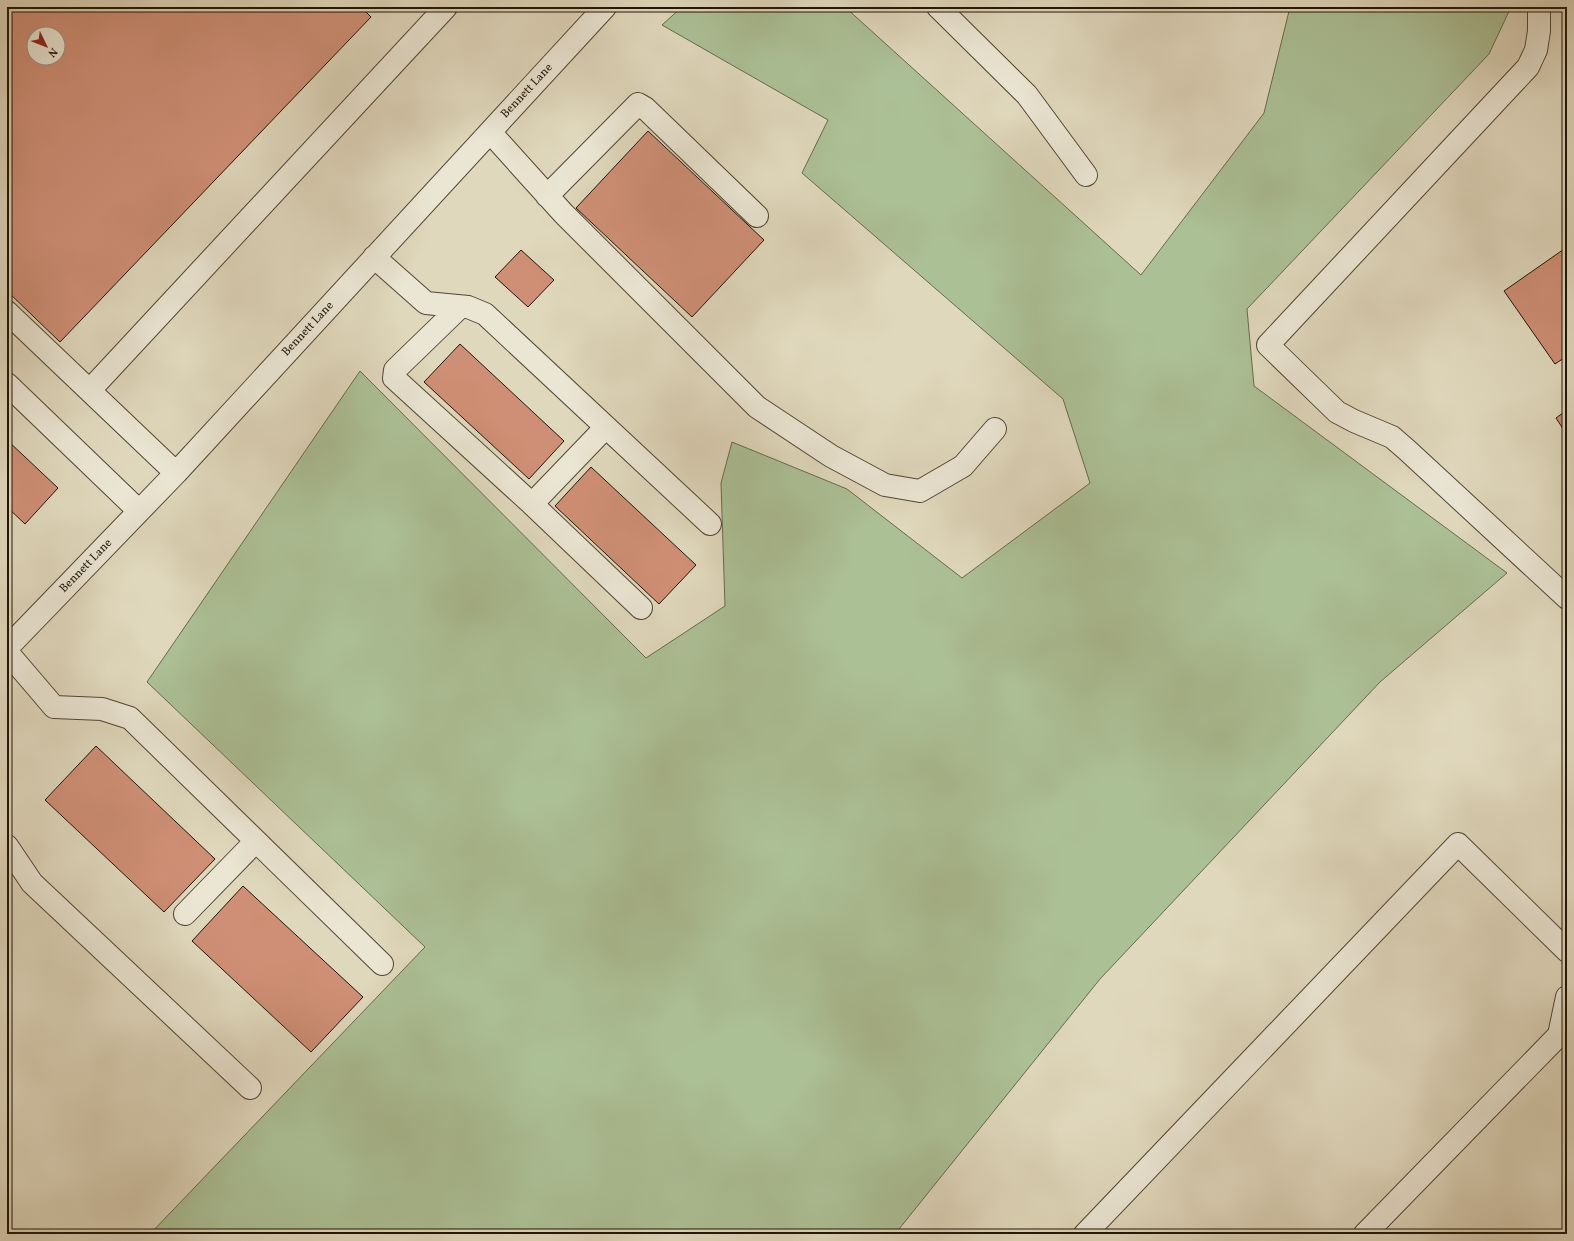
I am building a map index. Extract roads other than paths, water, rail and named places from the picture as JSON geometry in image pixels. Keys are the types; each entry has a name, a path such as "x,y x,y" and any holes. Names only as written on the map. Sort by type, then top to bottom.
{"street":[{"path":"90,390 446,7"},
{"path":"938,7 1027,95 1086,175"},
{"path":"1539,7 1536,50 1528,67 1268,345 1337,412 1392,437 1567,598"},
{"name":"Bennett Lane","path":"7,648 176,473 490,132 599,9"},
{"path":"547,196 638,104 645,108 757,216"},
{"path":"490,132 547,196 757,408 831,456 885,485 920,491 963,466 996,429"},
{"path":"374,257 426,303 468,307 485,314 710,524"},
{"path":"460,307 395,370 394,378 532,504 641,608"},
{"path":"7,312 176,473"},
{"path":"7,384 140,511"},
{"path":"532,504 606,427"},
{"path":"7,652 54,707 102,709 130,718 382,964"},
{"path":"185,914 256,841"},
{"path":"1084,1234 1458,844 1567,952"},
{"path":"7,846 32,883 250,1088"},
{"path":"1365,1234 1563,1039 1567,997"}]}
